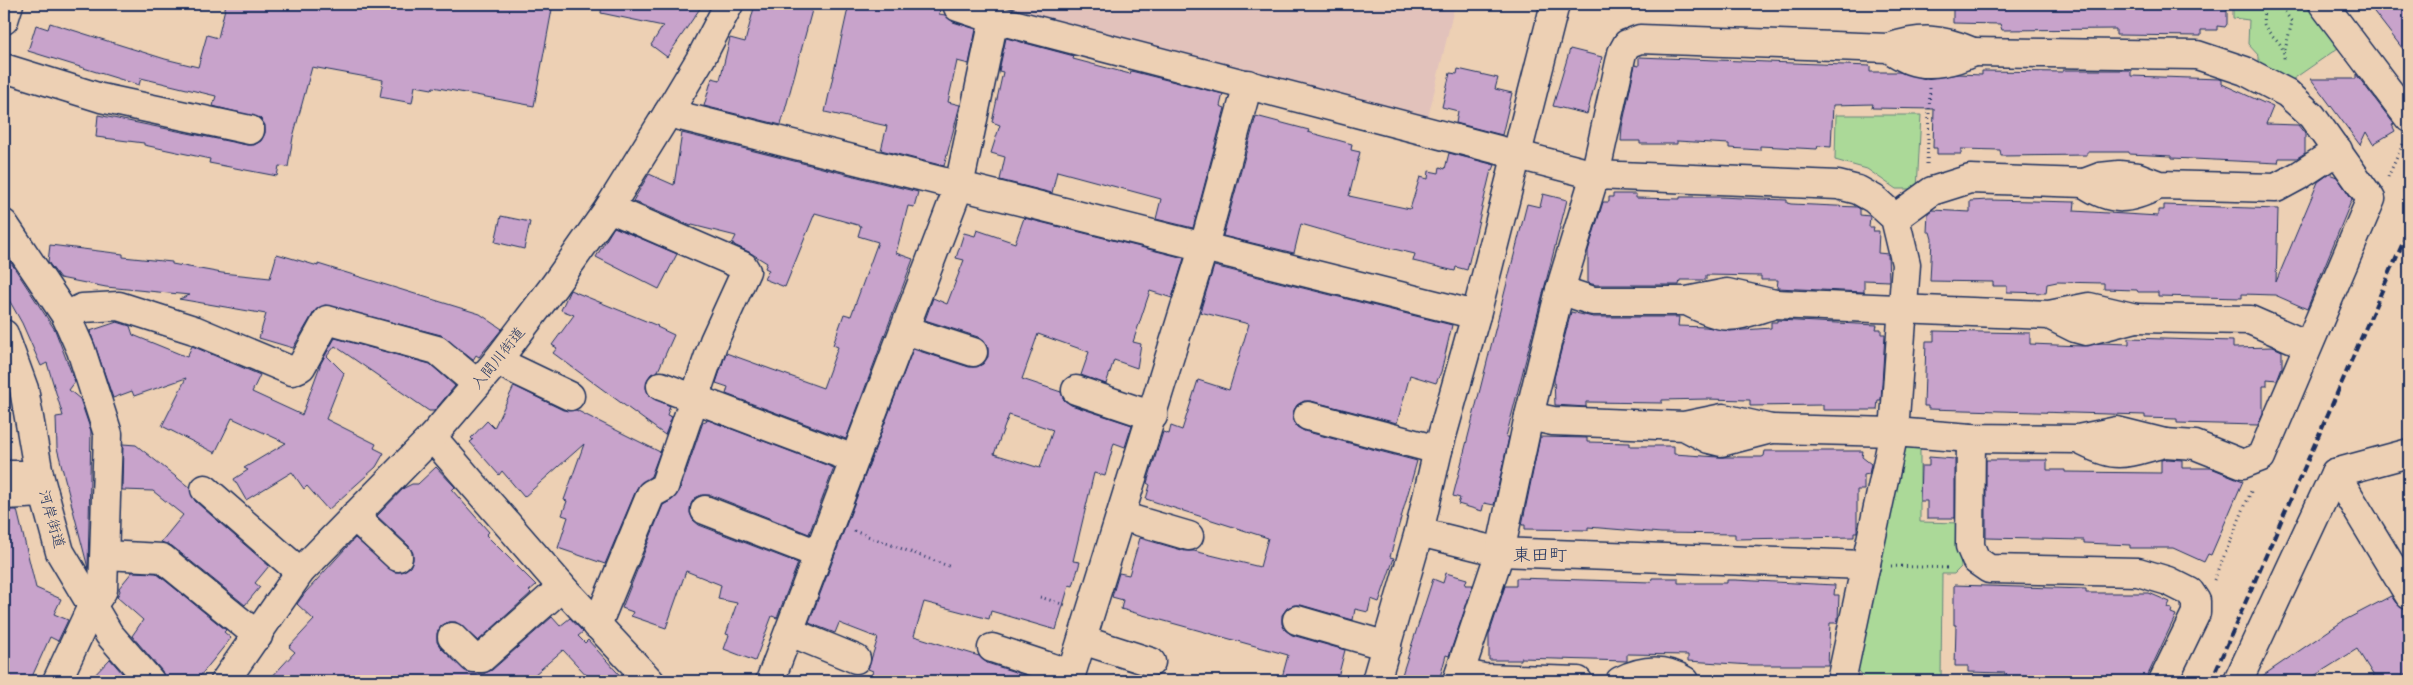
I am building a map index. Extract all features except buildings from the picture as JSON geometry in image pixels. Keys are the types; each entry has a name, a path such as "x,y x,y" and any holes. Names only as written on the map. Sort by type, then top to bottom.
{"street":[{"path":"4,20 9,4"},
{"name":"入間川街道","path":"225,681 258,636 300,572 432,437 497,361 554,286 608,208 668,113 701,58 729,4"},
{"path":"957,4 958,7 994,19 1596,175 1838,185 1858,190 1874,199 1895,218 1906,264 1904,310 1894,432 1841,681"},
{"path":"1376,681 1419,532 1438,450 1476,315 1555,4"},
{"path":"2323,4 2408,128"},
{"path":"770,681 959,186 994,19"},
{"path":"1528,416 1553,421 1684,426 1724,418 1771,429 1894,432 1972,438 2078,439 2117,431 2164,443 2195,445 2243,464 2252,463 2261,457 2307,345 2371,199 2312,116 2287,93 2245,71 2197,55 1972,52 1956,44 1928,39 1906,42 1888,48 1640,40 1627,44 1622,53 1596,175 1560,290 1528,416 1500,552 1458,677 1578,681"},
{"path":"1888,48 1910,60 1931,62 1958,59 1972,52"},
{"path":"4,68 101,98 250,130"},
{"path":"992,648 1070,678 1153,416 1204,246 1248,84"},
{"path":"668,113 1476,315"},
{"path":"1895,218 1932,191 1970,179 2084,183 2100,194 2120,198 2142,194 2159,185 2276,188 2338,150"},
{"path":"597,625 651,494 664,487 714,341 746,271 743,266 608,208"},
{"path":"4,224 66,316 81,350 108,434 103,590 92,606 57,681"},
{"path":"1560,290 1593,301 1687,301 1727,293 1775,304 1904,310 2049,315 2089,307 2136,318 2250,320 2307,345"},
{"path":"66,316 82,308 119,306 194,330 292,371 301,367 327,320 437,350 477,384"},
{"path":"905,330 973,352"},
{"name":"河岸街道","path":"4,334 24,389 42,484 60,552 109,634 150,681"},
{"path":"497,361 570,396"},
{"path":"661,386 693,400 854,458"},
{"path":"1076,390 1153,416"},
{"path":"1308,416 1438,450"},
{"path":"432,437 562,587 650,681"},
{"path":"1972,438 1970,546 1976,560 1989,569 2138,572 2168,581 2190,592 2196,601 2196,612 2163,681"},
{"path":"2335,473 2409,454"},
{"path":"2335,473 2409,595"},
{"path":"2238,681 2335,473"},
{"path":"4,475 42,484"},
{"path":"4,495 42,484"},
{"path":"205,489 300,572"},
{"path":"705,510 818,554"},
{"path":"354,516 398,557"},
{"path":"1121,516 1189,536"},
{"path":"1419,532 1500,552 1866,565"},
{"path":"105,555 162,558 258,636"},
{"path":"452,637 473,658 482,658 562,587"},
{"path":"1297,620 1387,646"},
{"path":"790,632 856,659"},
{"path":"1082,640 1151,662"},
{"path":"1620,681 1634,674 1652,670 1678,676 1685,681"}],"path":[{"path":"2264,4 2264,23 2284,51"},
{"path":"2278,88 2288,73 2283,66 2284,51 2292,27 2292,22 2279,4"},
{"path":"1926,196 1931,62"},
{"path":"2371,199 2382,190 2408,128"},
{"path":"2196,601 2211,587 2255,483 2252,463"},
{"path":"830,522 951,567"},
{"path":"1866,565 1957,568 1976,560"}],"shaded area":[{"path":"978,4 1455,4 1427,122"}],"green space":[{"path":"2233,4 2311,4 2341,46 2289,82 2259,66 2259,56 2248,44 2249,20 2233,18"},
{"path":"1836,115 1921,115 1917,189 1896,189 1867,169 1835,160"},
{"path":"1910,445 1920,445 1920,522 1960,523 1961,567 1954,574 1942,574 1941,681 1867,681 1856,667 1898,454"}],"railway":[{"path":"2211,681 2409,229"}],"district":[{"name":"東田町","path":"1540,555"}]}
